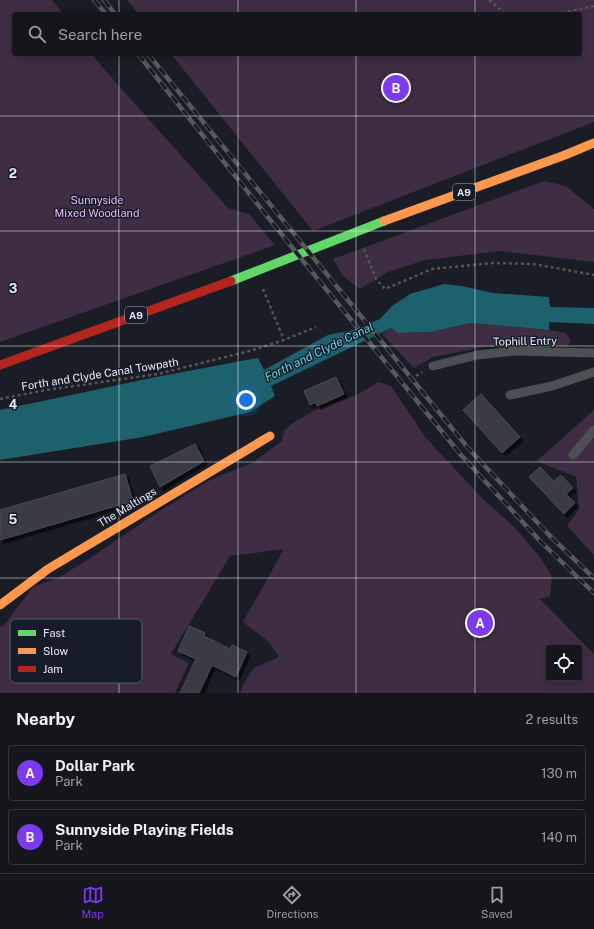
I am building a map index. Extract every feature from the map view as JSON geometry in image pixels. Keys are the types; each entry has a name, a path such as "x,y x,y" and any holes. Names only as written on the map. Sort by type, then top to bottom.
{"main road":[{"name":"A9","path":"0,365 255,272 334,240 566,155 594,143"},
{"name":"The Maltings","path":"0,605 48,569 270,436"}],"lane":[{"name":"Tophill Entry","path":"433,366 477,355 515,351 594,353"},
{"path":"510,395 552,386 594,372"},
{"path":"573,455 594,430"}],"path":[{"path":"489,0 504,12"},
{"path":"566,12 594,6"},
{"path":"357,232 376,279 385,289 432,269 493,263 534,264 594,275"},
{"path":"255,272 284,340"},
{"name":"Forth and Clyde Canal Towpath","path":"0,398 158,374 253,350 284,340 316,327"}],"green space":[{"name":"Sunnyside Mixed Woodland","path":"0,0 52,0 61,12 12,12 12,56 94,56 228,208 249,214 275,245 0,342"},
{"path":"127,0 594,0 594,122 313,231 173,56 582,56 582,12 137,12"},
{"path":"544,181 566,186 594,209 594,262 500,251 425,260 388,272 360,289 343,276 333,259"},
{"path":"471,323 549,330 566,333 571,341 567,346 484,347 433,357 414,368 382,334 391,328 399,333 430,332"},
{"path":"378,382 391,386 426,438 482,498 515,528 540,557 552,577 550,596 540,599 594,654 594,693 240,693 244,683 254,668 279,657 269,642 243,622 284,549 230,556 171,654 189,663 175,693 0,693 0,627 4,625 33,587 58,578 161,510 212,479 252,463 282,441 284,431 290,425 317,409 357,395"},
{"path":"594,410 594,555 567,526 579,509 576,477 537,461"}],"water":[{"name":"Forth and Clyde Canal","path":"444,284 462,286 493,293 549,297 550,307 594,308 594,324 549,322 549,330 471,323 430,332 398,333 391,328 271,386 275,396 250,412 143,437 0,460 0,410 156,377 258,358 264,370 328,335 358,329 380,319 392,306 410,294"}],"building":[{"path":"336,377 344,394 317,406 316,402 310,405 304,391"},
{"path":"481,394 520,437 502,453 463,410"},
{"path":"195,444 204,461 160,487 150,466"},
{"path":"540,467 554,481 561,475 573,488 566,494 575,503 564,514 529,477"},
{"path":"125,474 133,501 0,540 0,510"},
{"path":"189,626 205,633 204,636 230,649 232,645 247,652 236,677 212,665 199,693 180,693 196,659 178,651"}],"railway":[{"path":"94,0 104,12"},
{"path":"104,0 113,12"},
{"path":"140,56 295,251 461,455 542,543 594,593"},
{"path":"150,56 468,448 550,536 594,578"}],"traffic: fast":[{"path":"231,281 384,221"}],"traffic: slow":[{"path":"384,221 594,143"},
{"path":"0,605 48,569 270,436"}],"traffic: jam":[{"path":"0,365 231,281"}],"place":[{"name":"Sunnyside Playing Fields","path":"396,88"},
{"name":"Dollar Park","path":"480,623"}]}
